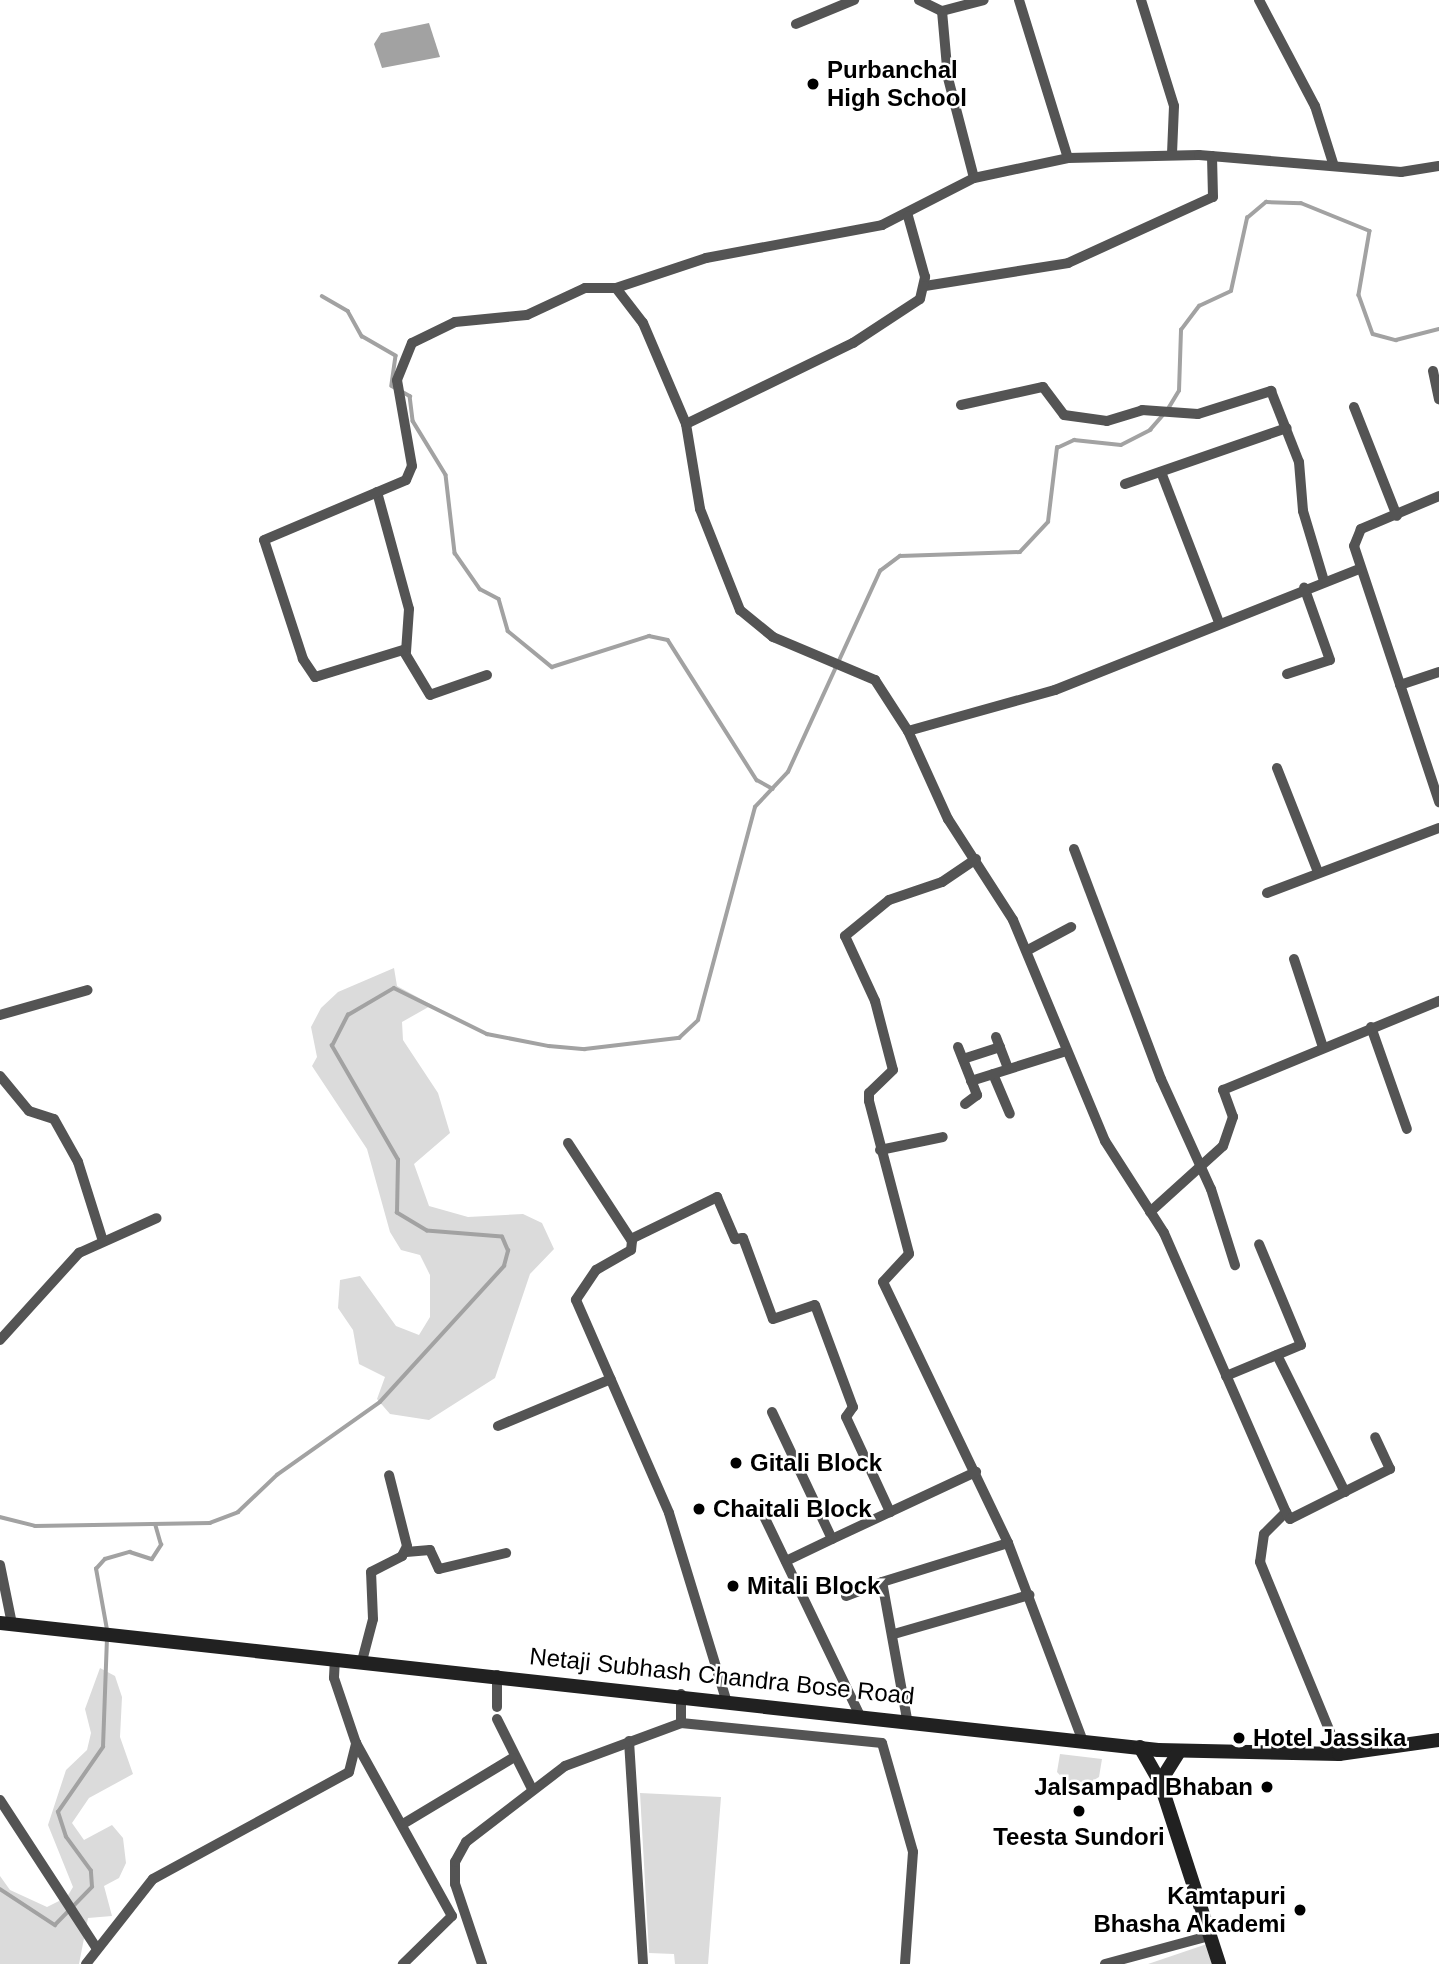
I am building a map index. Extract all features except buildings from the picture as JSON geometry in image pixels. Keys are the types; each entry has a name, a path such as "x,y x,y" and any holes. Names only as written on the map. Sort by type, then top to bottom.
{"street":[{"path":"796,24 854,0"},
{"path":"919,0 942,11 984,0"},
{"path":"1019,0 1068,158"},
{"path":"1141,0 1174,106 1172,154"},
{"path":"1259,0 1315,106 1333,163"},
{"path":"942,11 948,78 974,178"},
{"path":"406,652 315,677 303,659 265,547 268,533 406,480 412,466 396,397 397,380 408,348 440,327 535,313 585,288 616,288 706,257 908,216 974,178 1068,158 1172,154 1333,163 1401,172 1439,166"},
{"path":"686,424 892,322 925,286 1069,263 1213,197 1212,156"},
{"path":"908,216 925,286"},
{"path":"616,288 643,323 686,424 700,509 740,610 766,633 826,660 864,673 883,689 908,731 948,819 976,859 1028,950 1066,1051 1105,1141 1150,1212 1290,1519 1390,1469 1375,1437"},
{"path":"1433,372 1439,399"},
{"path":"961,405 1043,387 1073,419 1107,421 1156,410 1187,414 1268,389 1278,396 1324,580"},
{"path":"1354,407 1396,516"},
{"path":"1125,484 1287,428"},
{"path":"1161,472 1219,622"},
{"path":"377,492 409,608 406,652 429,695 487,674"},
{"path":"1439,496 1357,533 1357,570 1435,771 1439,802"},
{"path":"908,731 1036,696 1304,587 1357,570"},
{"path":"1287,674 1330,660 1304,587"},
{"path":"1400,685 1439,672"},
{"path":"1277,768 1318,872"},
{"path":"1267,893 1439,828"},
{"path":"1074,849 1161,1079 1203,1168 1235,1265"},
{"path":"976,859 942,882 889,900 845,936 875,1001 894,1070 869,1093 880,1150 909,1254 883,1282 1008,1543 1030,1595 1083,1741"},
{"path":"1028,950 1071,927"},
{"path":"1294,959 1323,1047"},
{"path":"0,1016 88,990"},
{"path":"1150,1212 1203,1168 1230,1131 1223,1090 1439,1001"},
{"path":"1371,1027 1407,1129"},
{"path":"963,1059 998,1042 1008,1069"},
{"path":"958,1047 977,1095 965,1104"},
{"path":"971,1081 1066,1051"},
{"path":"993,1074 1010,1114"},
{"path":"0,1076 29,1111 54,1119 78,1162 102,1238"},
{"path":"880,1150 943,1137"},
{"path":"568,1143 631,1239 631,1250 596,1270 576,1296 669,1513 726,1700"},
{"path":"631,1239 717,1197 735,1239 743,1238 773,1319 816,1305 853,1407 846,1417 890,1512"},
{"path":"0,1340 64,1266 102,1238 157,1218"},
{"path":"1226,1376 1301,1345 1259,1244"},
{"path":"1277,1354 1345,1492"},
{"path":"498,1426 611,1379"},
{"path":"772,1412 832,1539"},
{"path":"786,1561 976,1472"},
{"path":"389,1475 406,1552"},
{"path":"760,1508 859,1714"},
{"path":"1286,1512 1264,1534 1260,1562 1339,1754"},
{"path":"846,1596 1008,1543"},
{"path":"362,1661 373,1619 371,1572 406,1552 430,1550 439,1569 506,1553"},
{"path":"0,1565 6,1623"},
{"path":"883,1582 907,1719"},
{"path":"894,1634 1030,1595"},
{"name":"Netaji Subhash Chandra Bose Road","path":"6,1623 681,1694 1179,1751 1339,1754 1439,1740"},
{"path":"335,1658 334,1678 356,1743 451,1910 450,1924 403,1964"},
{"path":"497,1675 497,1707"},
{"path":"681,1694 681,1723"},
{"path":"880,1717 882,1743 913,1852 905,1964"},
{"path":"497,1719 513,1758 532,1789"},
{"path":"482,1964 459,1898 455,1862 473,1834 565,1766 681,1723 882,1743"},
{"path":"629,1741 643,1964"},
{"path":"349,1772 356,1743"},
{"path":"1140,1747 1160,1782 1219,1964"},
{"path":"1160,1782 1179,1751"},
{"path":"403,1824 513,1758"},
{"path":"86,1964 96,1947 153,1879 367,1762"},
{"path":"0,1800 65,1907 96,1947"},
{"path":"1105,1964 1209,1936"}],"shaded area":[{"path":"429,23 440,57 382,68 374,44 381,33"},
{"path":"394,968 397,986 432,1005 402,1022 403,1040 438,1093 450,1133 414,1164 429,1206 468,1217 523,1214 542,1223 554,1249 530,1274 495,1378 429,1420 390,1414 377,1399 385,1377 359,1364 353,1330 338,1308 340,1280 360,1276 396,1326 419,1335 430,1317 430,1275 420,1255 401,1250 390,1232 367,1149 312,1066 317,1057 311,1027 321,1008 338,992"},
{"path":"100,1668 115,1676 122,1697 120,1737 133,1774 89,1798 72,1823 84,1840 112,1825 123,1838 126,1863 119,1878 104,1886 112,1916 88,1918 79,1964 0,1964 0,1876 10,1890 47,1907 67,1897 73,1887 48,1825 66,1770 87,1750 91,1733 85,1709"},
{"path":"1060,1754 1102,1759 1099,1777 1082,1787 1067,1783 1057,1772"},
{"path":"640,1793 721,1797 708,1964 675,1964 674,1954 649,1953"},
{"path":"1207,1944 1214,1964 1148,1964"}],"waterway":[{"path":"1168,409 1179,391 1181,330 1199,306 1231,291 1247,218 1266,202 1301,203 1370,231 1359,295 1373,334 1396,340 1439,329"},
{"path":"322,296 348,311 362,336 396,356 392,386 410,396 413,421 446,475 455,553 480,589 499,599 508,631 552,667 649,636 668,640 757,780 773,789"},
{"path":"0,1517 35,1526 210,1523 238,1512 277,1475 380,1402 504,1266 508,1251 502,1237 427,1231 397,1213 398,1160 332,1046 348,1015 394,988 487,1034 549,1046 585,1049 679,1038 698,1020 755,807 788,772 880,571 900,556 1020,552 1048,522 1057,448 1074,440 1121,445 1150,430 1163,415"},
{"path":"107,1630 96,1569 105,1559 130,1552 152,1559 161,1545 156,1527"},
{"path":"0,1889 55,1925 92,1887 91,1871 66,1837 58,1812 103,1747 107,1637"}],"place":[{"name":"Purbanchal High School","path":"813,84"},
{"name":"Gitali Block","path":"736,1463"},
{"name":"Chaitali Block","path":"699,1509"},
{"name":"Mitali Block","path":"733,1586"},
{"name":"Hotel Jassika","path":"1239,1738"},
{"name":"Jalsampad Bhaban","path":"1267,1787"},
{"name":"Teesta Sundori","path":"1079,1811"},
{"name":"Kamtapuri Bhasha Akademi","path":"1300,1910"}]}
